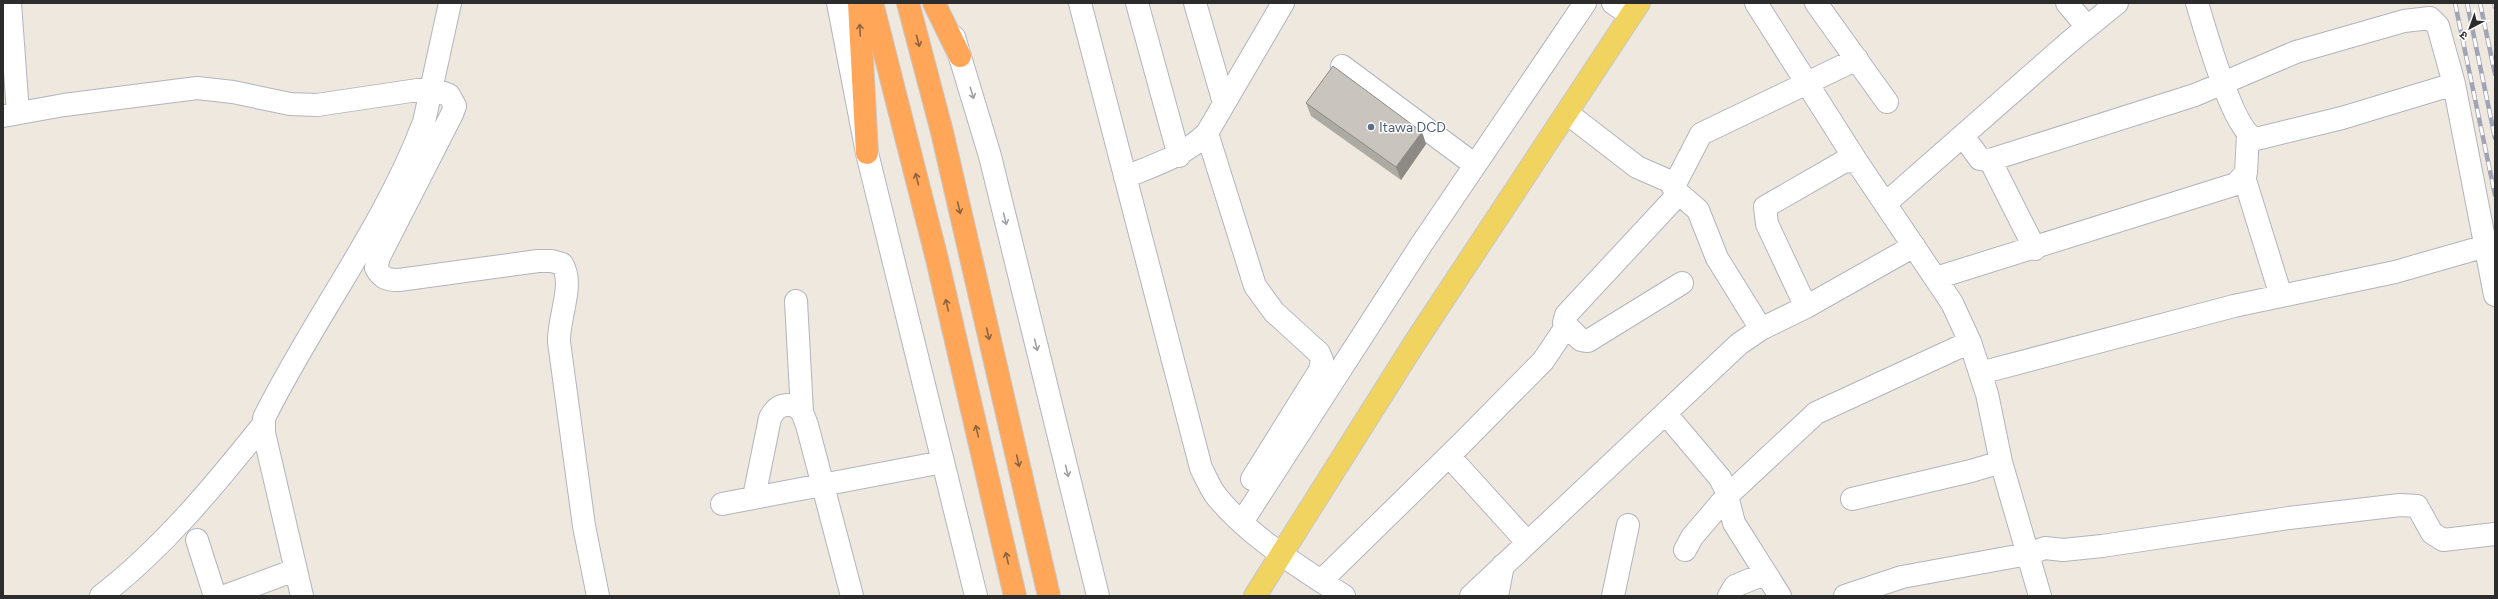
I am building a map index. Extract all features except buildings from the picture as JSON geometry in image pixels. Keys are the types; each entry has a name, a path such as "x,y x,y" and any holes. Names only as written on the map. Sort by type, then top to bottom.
{"highway":[{"path":"859,3 866,153"},
{"path":"872,3 937,259 1015,596"},
{"path":"908,3 942,132 1050,596"},
{"path":"934,3 960,56"}],"main road":[{"path":"1255,596 1283,554 1414,344 1567,113 1627,7"}],"street":[{"path":"10,3 11,115 147,93 197,88 233,92 290,104 317,105 439,91 455,106 379,257 376,268 380,276 389,280 399,280 538,261 552,261 562,264 567,271 568,281 560,318 559,342 584,526 598,596"},
{"path":"302,596 264,436 270,406 383,213 439,91 450,3"},
{"path":"838,3 866,153 976,596"},
{"path":"943,3 990,156 1098,596"},
{"path":"1080,3 1201,468 1214,492 1237,517 1283,554 1344,596"},
{"path":"1137,3 1178,156"},
{"path":"1195,3 1224,103"},
{"path":"1125,177 1178,156 1195,145 1207,133 1283,3"},
{"path":"1237,517 1585,3"},
{"path":"1756,3 1857,162 1952,303 1970,342 1987,394 2001,462 2040,596"},
{"path":"1816,3 1887,102"},
{"path":"2067,3 2087,27"},
{"path":"1885,204 2087,27 2117,3"},
{"path":"2196,3 2223,84 2248,134 2256,139 2263,139 2454,84"},
{"path":"1963,136 1980,158 1990,160 2195,95 2296,52 2348,36 2422,18 2430,18 2438,26 2454,84 2495,296"},
{"path":"1682,283 1588,341 1581,340 1566,327 1563,319 1673,200 1675,188 1701,134 1857,59"},
{"path":"1342,66 1475,164"},
{"path":"1567,113 1637,167 1661,176 1698,210 1717,258 1761,329"},
{"path":"1207,133 1255,286 1274,312 1314,347 1322,360 1320,370 1237,517"},
{"path":"2248,134 2244,177 2281,296"},
{"path":"1990,160 2034,249"},
{"path":"1806,307 1767,224 1765,207 1845,161 1857,162"},
{"path":"1936,278 2034,249 2236,184 2244,177"},
{"path":"1471,596 1502,565 1666,414 1739,344 1761,329 1806,307 1914,246"},
{"path":"1980,373 2234,306 2395,272 2486,246"},
{"path":"796,302 802,412 824,483 852,596"},
{"path":"1321,581 1449,456 1543,361 1566,327"},
{"path":"1685,550 1692,536 1727,496 1816,413 1970,342"},
{"path":"754,497 770,418 776,409 784,404 794,405 802,412"},
{"path":"1666,414 1720,478 1727,496 1734,523 1754,554 1764,574 1780,596"},
{"path":"101,596 160,543 264,436"},
{"path":"1449,456 1527,542"},
{"path":"722,504 824,483 943,462"},
{"path":"1852,499 1971,471 2001,462"},
{"path":"1845,596 1902,577 2028,554 2044,548 2063,550 2102,546 2289,518 2412,504 2417,506 2422,511 2435,536 2443,540 2495,534"},
{"path":"1613,596 1628,525"},
{"path":"198,540 215,596"},
{"path":"1497,596 1502,565"},
{"path":"225,596 295,570"},
{"path":"1730,596 1736,586 1764,574"}],"railway":[{"path":"2455,3 2495,195"},
{"path":"2467,3 2495,138"},
{"path":"2480,3 2495,74"},
{"path":"2494,3 2495,7"}],"place":[{"name":"Itawa DCD","path":"1371,127"}]}
